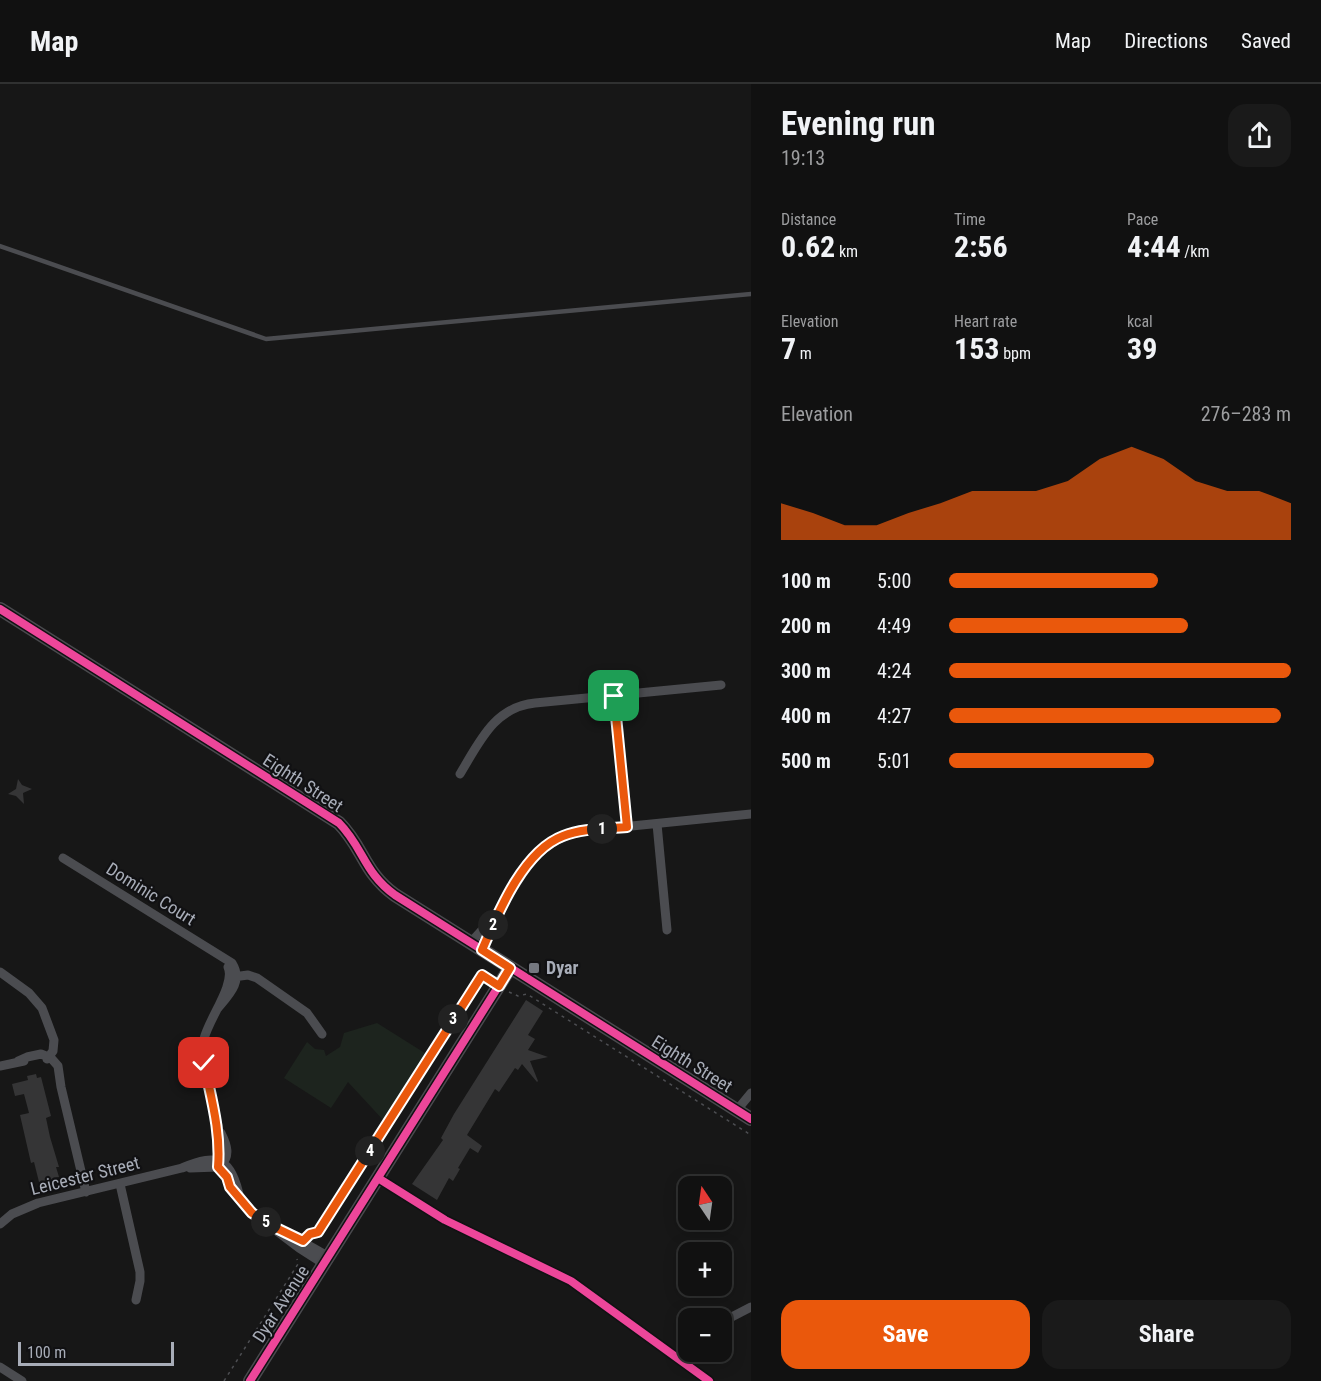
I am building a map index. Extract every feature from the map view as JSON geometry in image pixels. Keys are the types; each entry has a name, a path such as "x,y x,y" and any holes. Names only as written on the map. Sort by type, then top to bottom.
{"street":[{"name":"Eighth Street","path":"0,609 330,816 346,830 371,874 384,887 736,1110 750,1116"},
{"path":"460,774 496,720 515,707 524,704 721,685"},
{"path":"614,696 627,827"},
{"path":"476,946 533,858 552,842 582,831 751,814"},
{"path":"657,824 667,930"},
{"name":"Dominic Court","path":"63,858 221,958 235,978"},
{"name":"Dyar Avenue","path":"250,1381 510,968"},
{"path":"0,972 29,993 46,1017 51,1034 47,1057 61,1087 86,1192"},
{"path":"322,1034 307,1013 266,985 235,978 207,1029 203,1050 218,1125 220,1164 230,1187 252,1213 327,1260"},
{"path":"0,1066 47,1057"},
{"path":"736,1110 751,1093"},
{"name":"Leicester Street","path":"0,1224 12,1214 25,1208 182,1168 220,1164"},
{"path":"378,1178 445,1220 571,1281 709,1381"},
{"path":"120,1184 140,1272 136,1300"},
{"path":"732,1317 751,1307"},
{"path":"0,1367 22,1381"}],"lane":[{"path":"0,246 266,339 751,294"}],"path":[{"path":"224,1381 298,1264 295,1255 301,1244 310,1234 318,1232 482,975 518,996 527,994 751,1135"}],"shaded area":[{"path":"377,1023 428,1055 391,1116 385,1122 348,1082 331,1108 284,1078 307,1042 315,1049 324,1050 326,1056 340,1047 344,1033"}],"building":[{"path":"18,779 22,785 32,789 23,793 24,804 16,796 8,794 16,789"},
{"path":"526,1000 543,1011 528,1035 535,1039 528,1050 548,1057 530,1061 538,1081 522,1064 518,1070 515,1068 499,1092 495,1089 467,1135 482,1146 478,1153 470,1148 453,1181 449,1178 437,1200 412,1184 443,1140 441,1138 454,1114"},
{"path":"36,1074 37,1078 41,1077 51,1116 46,1118 59,1167 56,1167 59,1177 53,1178 54,1182 40,1186 34,1162 31,1163 20,1115 29,1113 24,1094 15,1096 12,1084 28,1080 27,1076"}],"cycle path":[{"path":"0,609 339,823 354,841 370,869 395,895 751,1119"},
{"path":"250,1381 510,968"},
{"path":"378,1178 445,1220 571,1281 709,1381"}],"place":[{"name":"Dyar","path":"534,968"}],"route":[{"path":"204,1063 218,1125 220,1147 218,1167 227,1177 230,1187 252,1213 272,1226 303,1241 310,1234 318,1232 482,975 499,986 510,968 482,950 500,909 533,858 552,842 572,833 627,827 614,696"}]}
